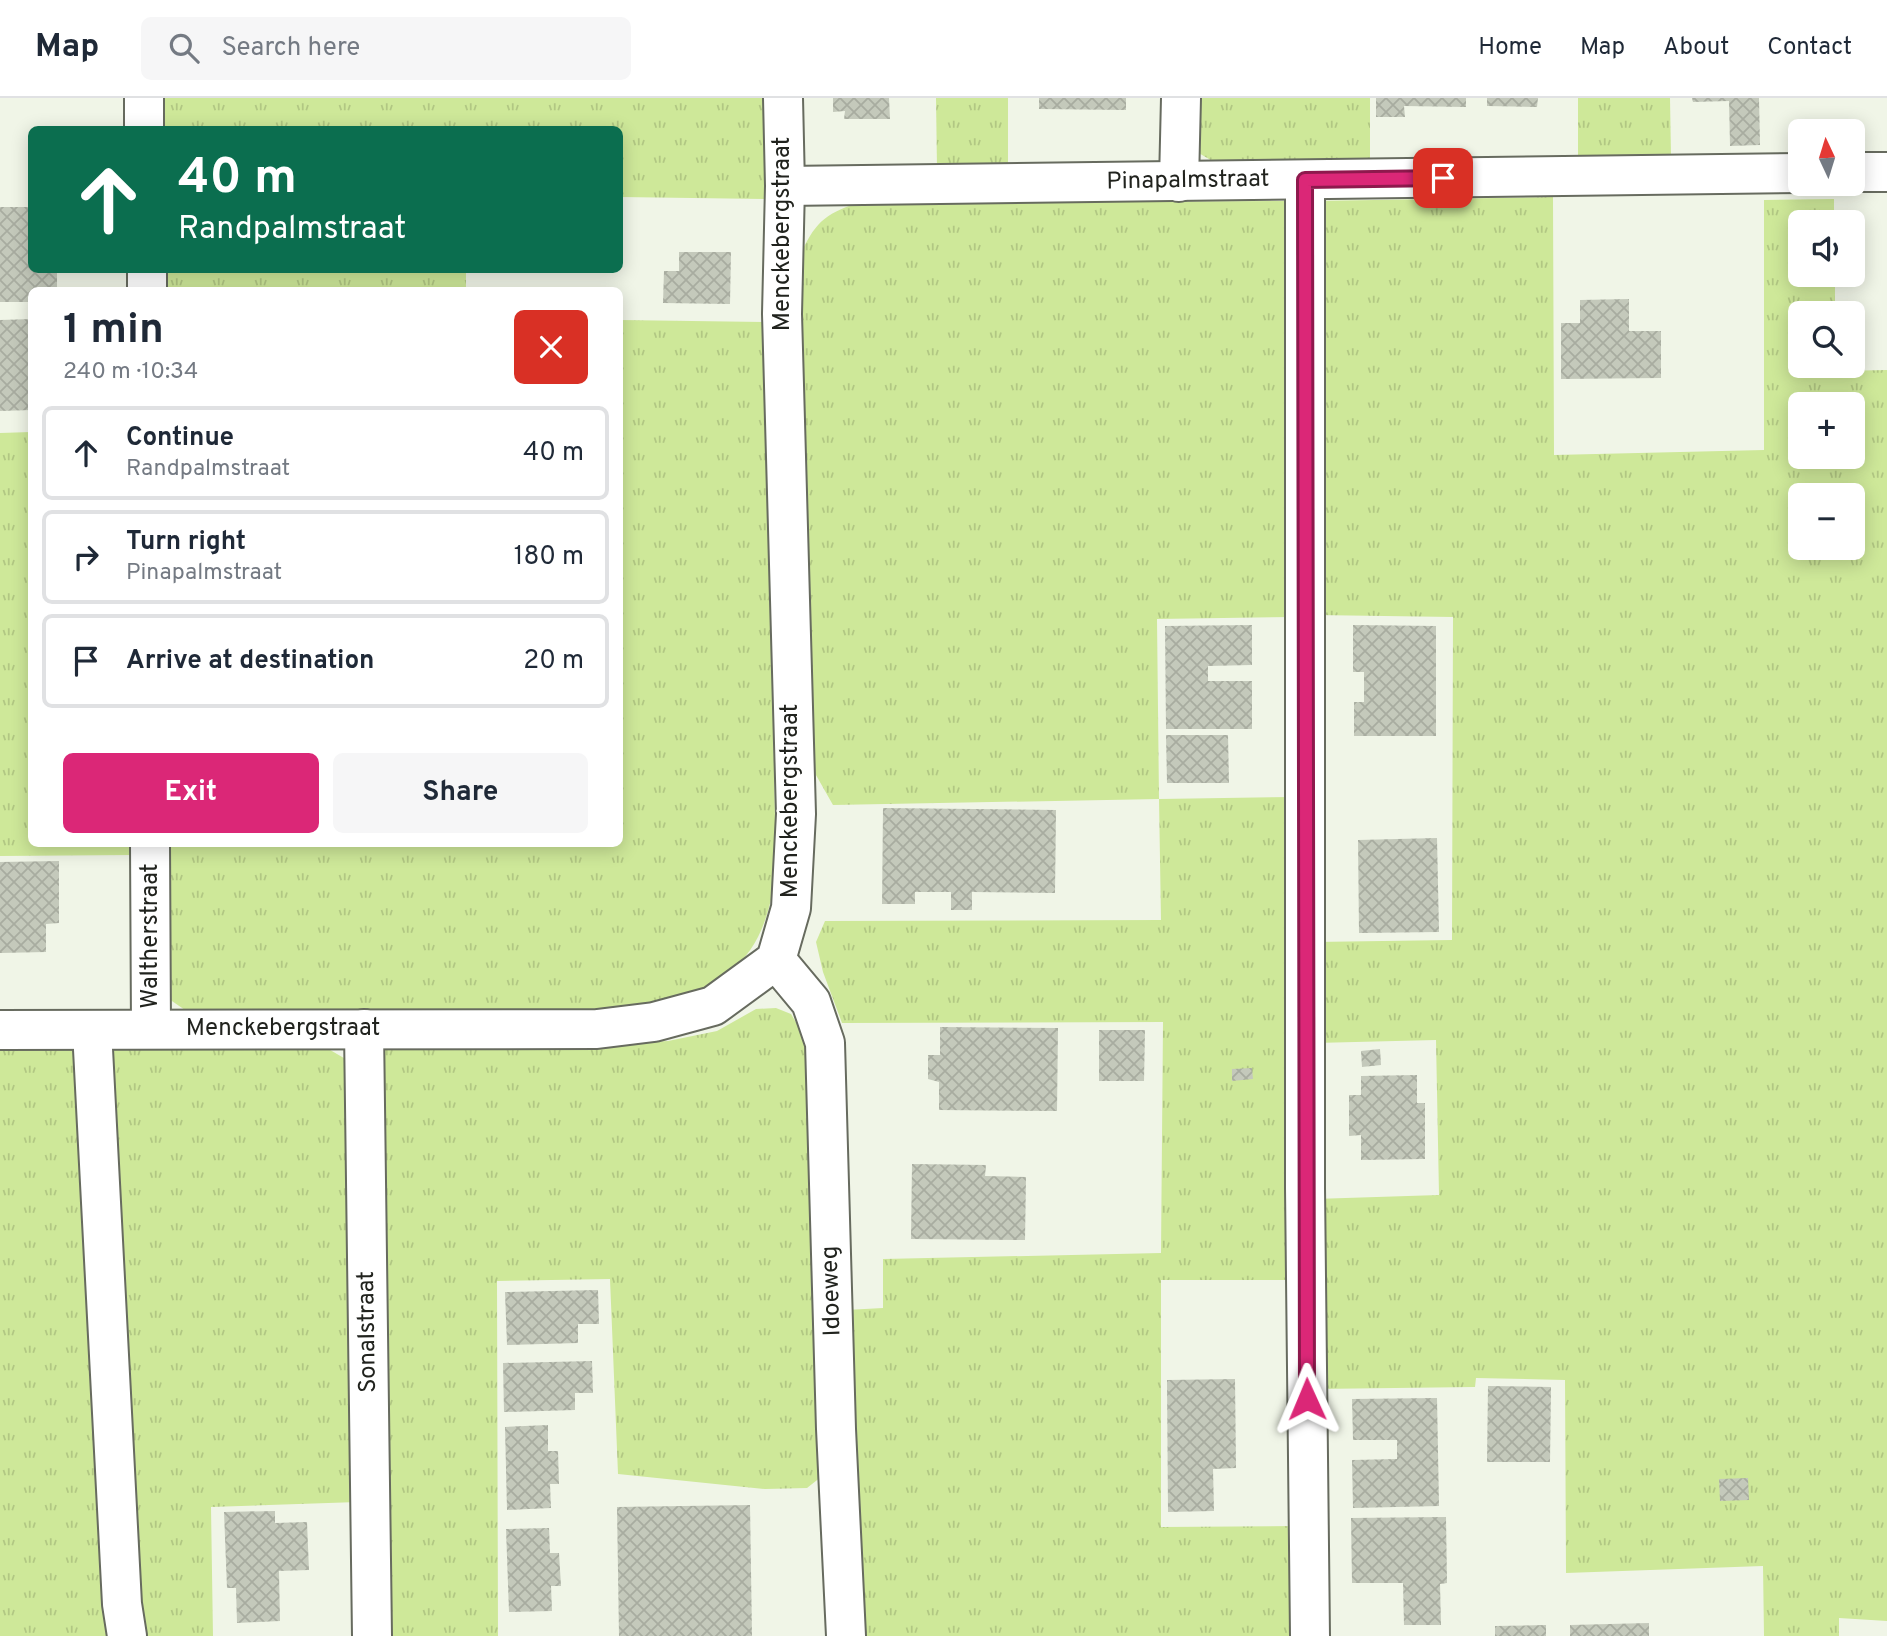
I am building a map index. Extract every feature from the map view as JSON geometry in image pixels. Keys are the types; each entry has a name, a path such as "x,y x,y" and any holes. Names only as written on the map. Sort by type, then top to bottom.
{"street":[{"path":"144,98 144,126"},
{"name":"Menckebergstraat","path":"0,1030 597,1029 654,1022 713,1006 776,960 791,908 796,814 782,328 785,186 783,98"},
{"path":"1179,182 1181,98"},
{"path":"1866,172 1887,172"},
{"name":"Pinapalmstraat","path":"785,186 1788,173"},
{"path":"1305,180 1305,1188 1310,1636"},
{"name":"Waltherstraat","path":"150,847 151,1029"},
{"name":"Idoeweg","path":"776,960 811,1002 825,1043 836,1429 846,1636"},
{"name":"Sonalstraat","path":"364,1028 372,1636"},
{"path":"92,1030 122,1604 127,1636"}],"green space":[{"path":"158,98 765,98 767,199 623,197 623,126 158,126"},
{"path":"936,98 1008,98 1008,168 937,169"},
{"path":"1193,98 1370,98 1370,164 1214,162 1197,152"},
{"path":"1578,98 1670,98 1671,156 1578,158"},
{"path":"1553,197 1554,455 1764,450 1764,200 1834,199 1834,210 1788,210 1788,287 1835,287 1835,301 1788,301 1788,378 1865,378 1865,370 1887,370 1887,1621 1839,1618 1839,1636 1764,1636 1763,1566 1566,1573 1565,1380 1476,1378 1475,1387 1316,1389 1314,1199 1439,1195 1436,1040 1315,1043 1314,942 1452,940 1453,617 1315,615 1314,201"},
{"path":"1296,201 1294,617 1157,619 1159,799 833,805 808,761 798,260 814,230 827,217 858,203"},
{"path":"160,273 466,273 466,287 161,287"},
{"path":"623,320 766,322 776,875 762,928 740,963 700,991 663,1003 578,1014 185,1010 169,999 163,847 623,847"},
{"path":"28,432 28,847 134,847 134,855 0,856 0,433"},
{"path":"1295,797 1297,1280 1161,1280 1161,1527 1296,1526 1302,1636 855,1636 846,1310 883,1308 883,1259 1161,1253 1163,1022 842,1023 823,972 816,942 825,921 1161,920 1159,799"},
{"path":"776,1008 791,1014 813,1051 826,1473 807,1488 765,1489 618,1474 610,1279 497,1281 498,1636 384,1636 374,1047 495,1049 668,1041 717,1031 756,1009"},
{"path":"84,1044 116,1636 0,1636 0,1045"},
{"path":"325,1047 349,1061 358,1502 211,1507 213,1636 139,1636 103,1048"}],"building":[{"path":"833,98 889,98 890,119 844,119 845,111 833,112"},
{"path":"1039,98 1126,98 1126,110 1039,109"},
{"path":"1376,98 1466,98 1466,107 1404,106 1405,117 1376,117"},
{"path":"1487,98 1538,98 1537,107 1487,106"},
{"path":"1692,98 1759,98 1760,145 1730,146 1729,101 1693,102"},
{"path":"0,207 28,207 28,273 57,273 57,287 28,287 28,302 0,302"},
{"path":"679,252 731,252 730,304 663,303 664,271 679,271"},
{"path":"1629,299 1629,331 1661,331 1661,378 1561,379 1561,323 1580,323 1580,300"},
{"path":"28,319 28,410 0,411 0,320"},
{"path":"1252,625 1252,665 1208,666 1208,681 1252,681 1252,729 1166,729 1165,626"},
{"path":"1353,625 1436,626 1436,736 1354,736 1354,702 1364,702 1364,672 1353,672"},
{"path":"1166,735 1228,735 1229,783 1167,783"},
{"path":"883,808 1056,810 1055,893 972,892 972,910 951,910 951,892 915,892 915,904 882,904"},
{"path":"1437,838 1439,932 1359,933 1358,840"},
{"path":"59,861 59,923 46,924 46,952 0,953 0,862"},
{"path":"940,1027 1058,1028 1057,1111 939,1110 939,1082 928,1079 928,1055 940,1055"},
{"path":"1099,1030 1145,1030 1144,1081 1099,1081"},
{"path":"1380,1049 1381,1065 1362,1067 1361,1051"},
{"path":"1252,1068 1253,1079 1232,1081 1232,1069"},
{"path":"1417,1075 1417,1103 1425,1103 1425,1159 1361,1160 1361,1135 1349,1136 1349,1095 1361,1095 1361,1076"},
{"path":"912,1164 986,1165 985,1176 1026,1177 1025,1240 911,1239"},
{"path":"598,1290 599,1324 578,1324 578,1343 507,1345 505,1292"},
{"path":"592,1361 593,1393 575,1393 575,1410 504,1412 503,1363"},
{"path":"1235,1379 1236,1468 1213,1469 1214,1511 1168,1512 1167,1380"},
{"path":"1488,1386 1551,1387 1550,1462 1487,1462"},
{"path":"1437,1398 1439,1506 1353,1508 1352,1460 1397,1459 1397,1440 1353,1440 1352,1399"},
{"path":"548,1425 548,1451 558,1451 559,1484 550,1484 551,1508 507,1510 505,1427"},
{"path":"1748,1478 1749,1500 1720,1501 1719,1479"},
{"path":"750,1505 752,1636 619,1636 617,1507"},
{"path":"275,1511 275,1523 307,1522 309,1570 279,1571 280,1621 237,1623 236,1588 227,1588 224,1512"},
{"path":"1446,1517 1447,1583 1440,1584 1441,1625 1404,1625 1403,1583 1352,1583 1351,1518"},
{"path":"549,1528 550,1553 559,1553 561,1586 551,1586 552,1611 509,1612 506,1529"},
{"path":"1649,1623 1649,1636 1570,1636 1570,1625"},
{"path":"1546,1625 1546,1636 1495,1636 1495,1626"}],"route":[{"path":"1307,1399 1305,180 1443,178"}]}
